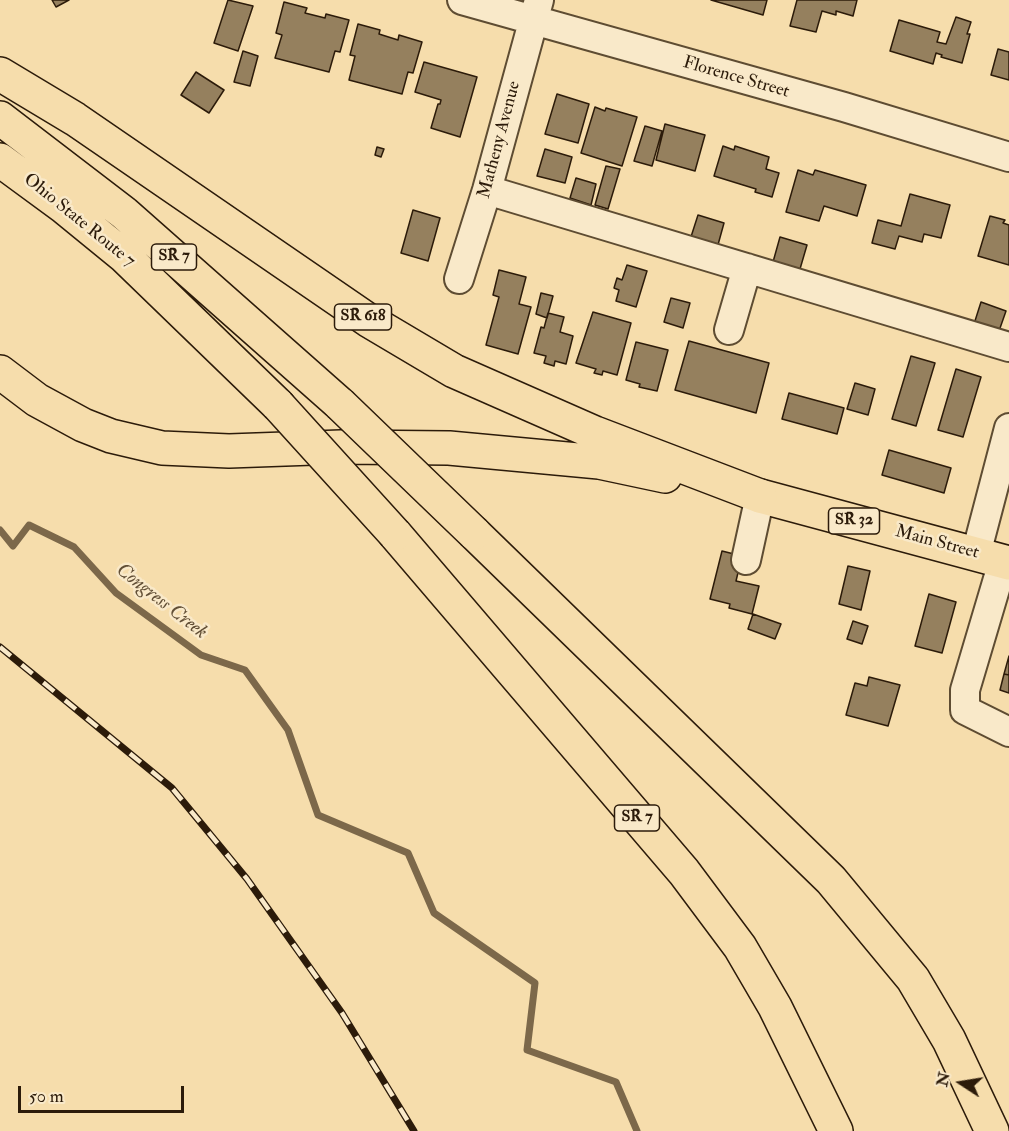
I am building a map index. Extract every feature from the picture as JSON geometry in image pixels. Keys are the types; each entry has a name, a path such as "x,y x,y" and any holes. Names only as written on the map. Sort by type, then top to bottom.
{"main road":[{"name":"SR 618","path":"0,74 75,119 368,320 454,371 595,433 760,496"},
{"name":"SR 7","path":"0,118 124,213 340,404 831,880 913,979 949,1040 992,1131"},
{"name":"Ohio State Route 7","path":"0,160 64,207 124,256 182,310 278,405 395,534 684,872 740,947 775,1007 836,1131"},
{"path":"0,372 37,400 83,425 111,436 162,448 229,451 341,447 449,448 599,462 760,496"},
{"name":"Main Street","path":"760,496 996,560"}],"street":[{"name":"Florence Street","path":"462,0 536,10 844,108 1009,157"},
{"name":"Matheny Avenue","path":"459,279 487,190 536,10"},
{"path":"487,190 1009,347"},
{"path":"729,330 747,268"},
{"path":"1008,433 996,560 965,690 964,710 1009,732"},
{"path":"746,561 760,496"}],"building":[{"path":"52,0 69,0 56,7"},
{"path":"228,0 253,6 238,51 214,43"},
{"path":"711,0 767,0 763,15"},
{"path":"797,0 857,0 853,16 836,11 836,15 822,11 816,32 790,26"},
{"path":"284,2 307,8 305,13 325,18 326,14 349,20 340,52 335,51 329,72 275,58 282,35 276,33"},
{"path":"956,17 971,22 962,63 941,57 942,55 936,53 933,64 890,51 899,20 940,32 937,42 946,44"},
{"path":"358,24 380,30 379,34 398,40 399,35 422,42 413,73 408,72 402,94 349,80 355,56 350,55"},
{"path":"998,49 1009,52 1009,80 991,75"},
{"path":"243,51 258,56 250,86 234,82"},
{"path":"424,62 477,77 460,137 431,128 441,100 415,92"},
{"path":"196,72 224,90 209,113 181,95"},
{"path":"557,94 589,104 578,143 545,134"},
{"path":"595,107 637,117 622,166 581,153"},
{"path":"665,124 705,135 695,171 656,160"},
{"path":"645,126 662,131 652,166 634,161"},
{"path":"723,146 734,150 735,146 769,157 766,169 779,173 772,197 755,192 756,189 714,176"},
{"path":"377,147 384,149 381,157 375,155"},
{"path":"545,149 572,157 565,183 537,176"},
{"path":"606,166 620,169 608,209 595,205"},
{"path":"798,170 813,175 815,170 866,185 857,216 824,206 819,221 786,212"},
{"path":"576,178 596,184 591,205 570,198"},
{"path":"910,194 950,205 941,238 924,234 922,242 899,236 895,249 872,243 878,220 901,226"},
{"path":"413,210 440,218 428,261 401,253"},
{"path":"698,215 724,223 716,252 689,243"},
{"path":"990,216 1005,220 1003,223 1009,225 1009,265 978,256"},
{"path":"780,237 807,245 800,269 773,262"},
{"path":"627,265 647,271 636,307 616,301 619,290 614,288 617,278 622,280"},
{"path":"499,270 526,277 519,304 531,307 518,354 486,345 499,297 493,295"},
{"path":"541,293 553,296 547,318 536,314"},
{"path":"671,298 690,303 683,328 664,322"},
{"path":"981,302 1006,311 999,331 974,324"},
{"path":"593,312 631,323 617,375 603,371 602,375 594,373 596,369 576,363"},
{"path":"548,313 564,317 560,332 573,336 566,364 555,361 554,366 544,363 546,356 534,353 541,327 544,328"},
{"path":"689,341 769,363 756,413 675,390"},
{"path":"636,342 668,350 657,391 639,387 640,384 626,380"},
{"path":"911,356 935,363 916,426 892,419"},
{"path":"956,369 981,377 963,437 938,430"},
{"path":"855,383 875,389 868,415 847,409"},
{"path":"789,393 844,408 837,434 782,419"},
{"path":"889,450 951,468 944,493 882,475"},
{"path":"722,551 742,556 736,581 759,586 752,614 729,608 730,604 710,599"},
{"path":"848,566 870,571 861,610 839,604"},
{"path":"929,594 956,602 942,653 915,646"},
{"path":"753,614 781,624 775,639 748,629"},
{"path":"853,621 868,626 862,644 847,639"},
{"path":"1009,656 1009,675 1004,674"},
{"path":"1004,674 1009,675 1009,693 1000,690"},
{"path":"869,677 900,685 888,726 846,715 855,683 867,686"}],"waterway":[{"name":"Congress Creek","path":"0,530 13,546 29,525 74,547 116,593 201,655 245,670 288,730 318,815 408,853 434,913 535,983 527,1050 616,1082 637,1131"}],"railway":[{"path":"0,647 172,788 247,879 342,1013 414,1131"}]}
